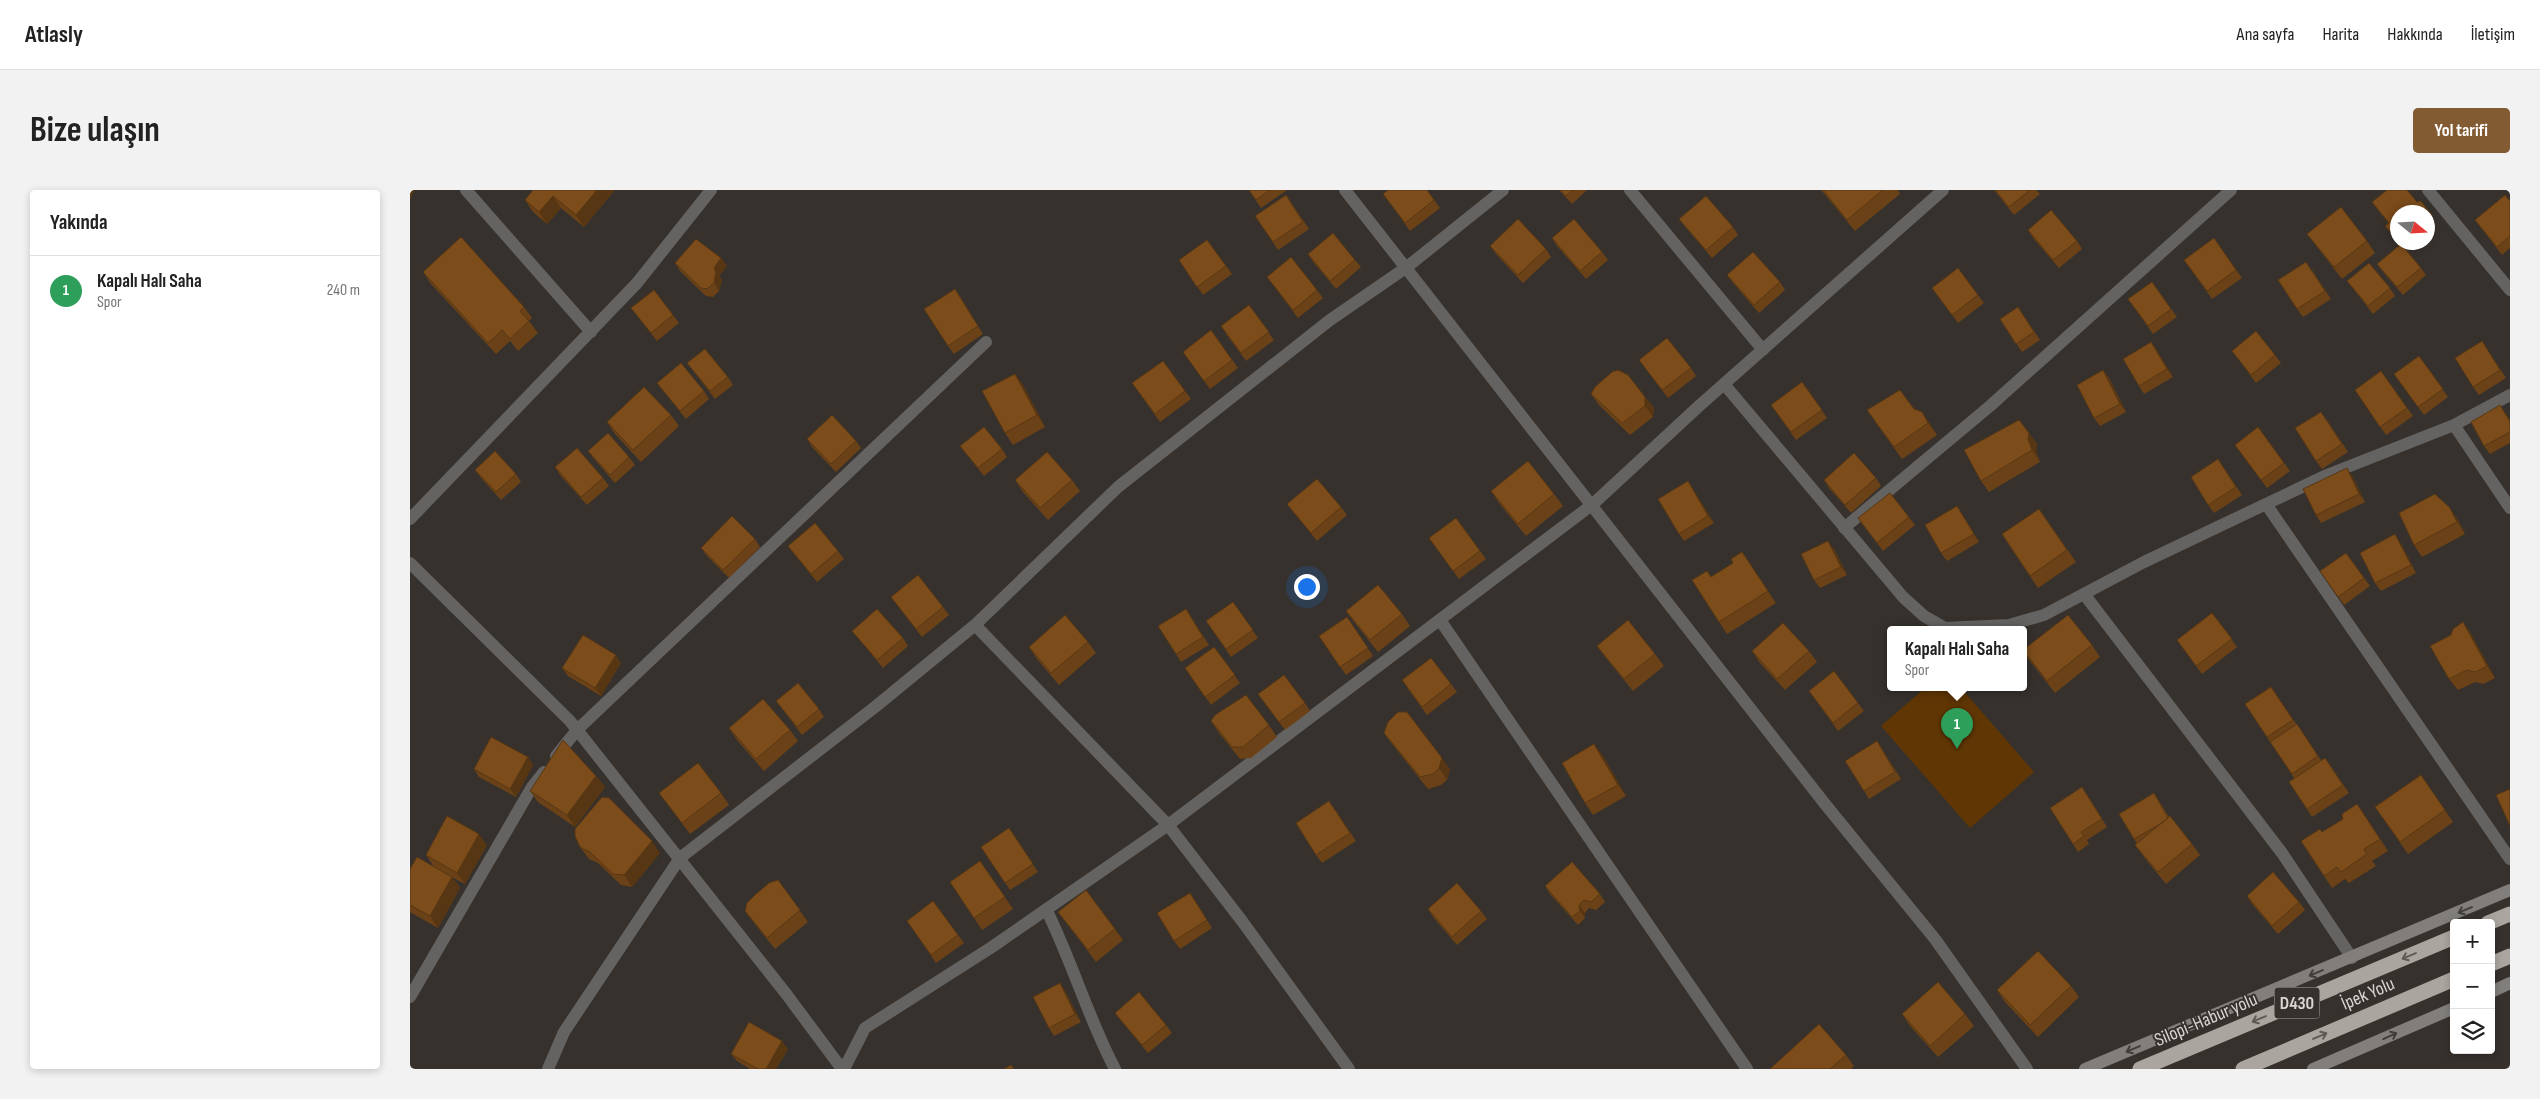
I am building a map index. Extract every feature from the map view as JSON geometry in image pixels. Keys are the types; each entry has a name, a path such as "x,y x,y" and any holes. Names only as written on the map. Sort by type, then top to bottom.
{"highway":[{"path":"2495,920 2510,914"},
{"name":"Silopi-Habur yolu","path":"2140,1069 2450,939"},
{"path":"2495,962 2510,956"},
{"name":"İpek Yolu","path":"2243,1069 2450,982"}],"street":[{"path":"466,190 591,332"},
{"path":"410,519 637,283 711,190"},
{"path":"1345,190 1593,504 1825,804 1935,939 2027,1069"},
{"path":"548,1069 564,1032 680,858 875,707 975,625 1118,487 1330,320 1407,267 1503,190"},
{"path":"1630,190 1763,350"},
{"path":"410,563 577,730 680,858 843,1069 865,1028 1046,909 1168,825 1593,504 1724,384 1943,190"},
{"path":"1844,528 1990,406 2231,190"},
{"path":"2428,190 2510,290"},
{"path":"410,997 532,787 577,730 986,342"},
{"path":"1724,384 1903,597 1924,616 1942,626"},
{"path":"1988,626 2009,625 2044,615 2327,475 2454,426 2510,395"},
{"path":"2454,426 2510,508"},
{"path":"2266,504 2510,858"},
{"path":"2084,594 2282,853 2352,958"},
{"path":"1440,620 1747,1069"},
{"path":"975,625 1168,825 1242,921 1339,1059 1349,1069"},
{"path":"2085,1069 2510,890"},
{"path":"1046,909 1066,949 1104,1048 1115,1069"},
{"path":"2495,990 2510,984"},
{"path":"2313,1069 2452,1009"}],"shaded area":[{"path":"1922,691 1964,691 2034,772 1970,828 1881,726"}],"building":[{"path":"533,190 597,190 576,215 553,196 539,212 525,200"},
{"path":"1249,190 1270,190 1256,200"},
{"path":"1388,190 1427,190 1434,200 1405,223 1383,194"},
{"path":"1560,190 1573,190 1566,196"},
{"path":"1823,190 1883,190 1847,220"},
{"path":"1995,190 2030,190 2009,207"},
{"path":"2387,190 2407,190 2417,202 2421,201 2424,205 2390,205 2390,232 2385,226 2389,223 2372,202"},
{"path":"1286,195 1303,222 1273,242 1255,216"},
{"path":"2505,195 2510,201 2510,236 2497,247 2475,220"},
{"path":"1706,196 1733,227 1706,250 1679,219"},
{"path":"2341,207 2367,241 2334,267 2307,234"},
{"path":"2051,210 2077,241 2053,260 2028,230"},
{"path":"1518,219 1546,249 1518,275 1490,246"},
{"path":"1574,219 1602,252 1580,271 1552,238"},
{"path":"1333,233 1355,260 1330,281 1308,254"},
{"path":"461,237 524,307 520,311 529,321 510,339 502,330 488,343 423,272"},
{"path":"2214,238 2236,270 2207,291 2184,260"},
{"path":"696,239 721,258 714,268 716,272 714,283 707,289 701,288 675,263"},
{"path":"1207,240 1226,266 1197,287 1179,260"},
{"path":"2394,250 2406,250 2421,268 2397,287 2377,264"},
{"path":"1753,252 1780,282 1754,305 1727,275"},
{"path":"1291,257 1317,290 1293,310 1267,277"},
{"path":"2306,262 2325,291 2297,309 2278,280"},
{"path":"2369,263 2390,288 2368,306 2347,281"},
{"path":"1958,268 1978,295 1952,315 1932,288"},
{"path":"2152,282 2171,309 2148,326 2128,299"},
{"path":"955,289 978,326 948,346 924,309"},
{"path":"654,290 673,315 651,333 631,308"},
{"path":"1249,305 1269,332 1241,353 1221,326"},
{"path":"2018,307 2034,332 2016,344 2000,319"},
{"path":"1211,330 1232,360 1204,381 1183,352"},
{"path":"2256,331 2275,355 2251,375 2232,351"},
{"path":"1667,338 1691,368 1662,390 1639,360"},
{"path":"2482,341 2500,370 2473,387 2455,358"},
{"path":"2151,342 2167,369 2139,386 2123,359"},
{"path":"705,349 728,377 710,391 687,363"},
{"path":"2419,356 2443,389 2418,407 2394,374"},
{"path":"1163,361 1185,391 1155,414 1132,383"},
{"path":"681,363 704,391 680,411 657,383"},
{"path":"1618,370 1628,375 1645,397 1645,406 1622,423 1591,394 1595,387 1612,372"},
{"path":"2103,370 2120,404 2094,418 2077,385"},
{"path":"2381,371 2407,408 2380,427 2355,390"},
{"path":"1015,374 1037,415 1005,433 982,391"},
{"path":"1802,382 1822,410 1791,432 1771,405"},
{"path":"644,387 671,415 633,450 607,422"},
{"path":"1900,390 1914,409 1922,412 1928,423 1894,447 1867,410"},
{"path":"2500,405 2510,422 2510,432 2484,446 2471,422"},
{"path":"2321,412 2342,444 2316,461 2295,428"},
{"path":"832,415 856,441 831,464 807,439"},
{"path":"2019,420 2029,433 2028,439 2032,450 1981,481 1964,450"},
{"path":"984,427 1002,449 978,468 960,446"},
{"path":"2258,427 2284,463 2261,480 2235,445"},
{"path":"608,433 629,457 610,475 588,451"},
{"path":"577,448 603,478 581,497 555,467"},
{"path":"495,451 516,474 496,492 475,470"},
{"path":"1047,452 1072,480 1040,508 1015,480"},
{"path":"1854,453 1876,478 1845,505 1824,480"},
{"path":"2218,459 2236,487 2208,505 2191,477"},
{"path":"1528,461 1554,494 1518,524 1491,491"},
{"path":"2347,468 2359,494 2316,515 2303,489"},
{"path":"1317,479 1341,507 1311,533 1287,504"},
{"path":"1688,481 1708,516 1679,534 1658,499"},
{"path":"1890,493 1909,517 1877,543 1858,518"},
{"path":"2435,494 2450,508 2457,522 2414,545 2399,513"},
{"path":"1957,506 1974,534 1941,553 1925,525"},
{"path":"2039,509 2067,550 2030,576 2002,534"},
{"path":"732,516 755,539 723,570 701,548"},
{"path":"1456,518 1480,551 1453,571 1429,538"},
{"path":"815,523 838,551 811,574 788,546"},
{"path":"2395,534 2411,565 2375,583 2360,553"},
{"path":"1828,541 1841,567 1814,580 1801,554"},
{"path":"1742,552 1768,591 1719,622 1692,580 1707,571 1711,577 1733,563 1731,559"},
{"path":"2346,553 2364,578 2338,597 2320,571"},
{"path":"918,575 943,607 916,629 891,597"},
{"path":"1378,585 1402,614 1370,640 1346,611"},
{"path":"1233,602 1253,630 1226,649 1206,621"},
{"path":"877,609 903,638 877,660 852,631"},
{"path":"1186,609 1203,637 1176,654 1158,626"},
{"path":"2212,613 2232,639 2196,666 2177,640"},
{"path":"1065,615 1088,642 1051,673 1029,647"},
{"path":"2068,615 2092,645 2047,681 2027,655 2027,647"},
{"path":"1347,617 1368,648 1340,667 1319,636"},
{"path":"1628,620 1655,654 1624,679 1597,646"},
{"path":"2463,622 2487,666 2475,672 2467,670 2449,679 2430,646 2451,635 2453,629"},
{"path":"1783,623 1809,651 1777,679 1752,651"},
{"path":"583,635 616,655 595,688 562,668"},
{"path":"1214,647 1235,675 1205,697 1185,668"},
{"path":"1431,658 1451,684 1422,707 1402,680"},
{"path":"1834,671 1858,703 1833,723 1809,691"},
{"path":"1284,675 1305,703 1279,722 1258,694"},
{"path":"798,683 819,709 797,727 776,701"},
{"path":"2271,687 2293,720 2267,737 2245,704"},
{"path":"1246,695 1269,725 1243,747 1232,747 1211,721 1215,715"},
{"path":"763,699 790,730 756,759 729,728"},
{"path":"1398,712 1407,712 1442,758 1439,768 1433,774 1420,777 1384,733 1388,722"},
{"path":"2297,724 2318,756 2292,774 2270,742"},
{"path":"491,737 528,757 510,789 474,769"},
{"path":"563,740 596,776 567,815 530,791"},
{"path":"1877,741 1895,772 1864,791 1845,761"},
{"path":"1594,744 1618,785 1585,803 1562,763"},
{"path":"2325,758 2343,785 2307,809 2289,782"},
{"path":"698,763 721,793 682,823 659,793"},
{"path":"2421,775 2445,810 2400,842 2375,807"},
{"path":"2082,787 2102,819 2081,832 2084,836 2073,844 2050,808"},
{"path":"2510,789 2510,826 2496,795"},
{"path":"2154,793 2168,818 2134,839 2119,814"},
{"path":"602,797 609,798 652,841 624,875 613,874 590,852 580,847 575,836 575,829"},
{"path":"1329,801 1350,833 1316,855 1296,823"},
{"path":"2357,804 2380,839 2364,849 2367,854 2341,872 2337,867 2324,876 2301,841 2320,829 2322,832 2343,819 2342,814"},
{"path":"447,816 479,834 457,873 426,855"},
{"path":"2170,816 2192,844 2158,872 2135,845"},
{"path":"1009,828 1033,864 1005,883 981,847"},
{"path":"417,857 452,877 430,916 410,905 410,869"},
{"path":"980,861 1005,897 974,918 950,882"},
{"path":"1572,862 1600,894 1591,902 1584,900 1579,905 1580,911 1572,917 1545,886"},
{"path":"2273,872 2299,902 2272,926 2247,896"},
{"path":"778,880 800,910 767,938 745,911 747,903 756,894 769,883"},
{"path":"1457,883 1481,911 1452,937 1428,909"},
{"path":"1086,890 1115,929 1088,950 1058,912"},
{"path":"1190,893 1207,920 1174,941 1157,913"},
{"path":"933,901 958,935 931,955 907,921"},
{"path":"2038,951 2071,986 2030,1025 1997,990"},
{"path":"1938,982 1965,1014 1930,1046 1902,1014"},
{"path":"1060,983 1075,1014 1049,1028 1033,997"},
{"path":"1139,992 1166,1025 1142,1045 1115,1013"},
{"path":"749,1022 782,1041 766,1069 758,1069 731,1054"},
{"path":"1819,1024 1846,1055 1830,1069 1770,1069"},
{"path":"1011,1065 1014,1069 1004,1069"}],"place":[{"name":"Kapalı Halı Saha","path":"1957,749"}]}
